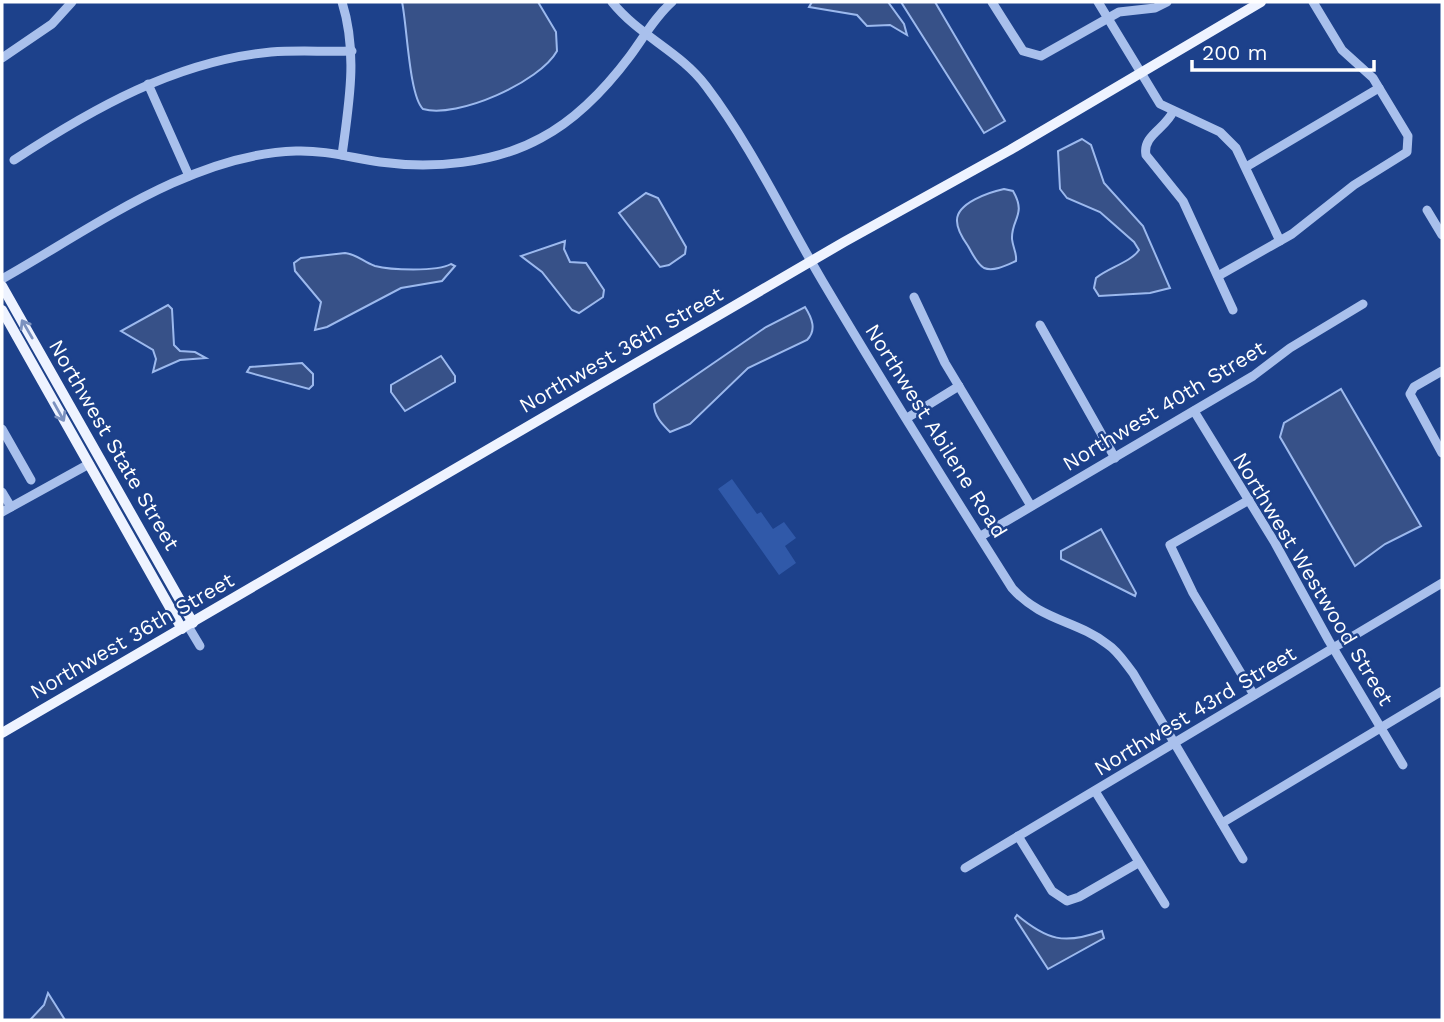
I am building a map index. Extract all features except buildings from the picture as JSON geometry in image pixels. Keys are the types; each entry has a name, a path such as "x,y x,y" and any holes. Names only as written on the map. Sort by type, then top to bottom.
{"main road":[{"name":"Northwest 36th Street","path":"3,728 188,626 1261,2"},
{"name":"Northwest State Street","path":"2,286 188,626"},
{"name":"Northwest State Street","path":"2,310 89,464 188,626"}],"street":[{"path":"2,58 52,24 72,2"},
{"path":"342,2 352,51 342,155"},
{"name":"Northwest Abilene Road","path":"612,2 645,35 686,64 705,84 740,135 812,262 1022,600 1049,618 1095,636 1119,654 1243,859"},
{"path":"2,279 189,176 226,163 296,151 409,165 443,164 509,151 530,143 575,115 594,97 672,2"},
{"path":"992,2 1023,51 1032,56 1041,56 1129,9 1156,8 1167,2"},
{"path":"1098,2 1160,104 1220,132 1236,148 1280,241"},
{"path":"1218,276 1280,241 1354,185 1407,152 1408,136 1380,88 1373,78 1342,50 1313,2"},
{"path":"14,160 73,123 148,84 180,72 272,52 352,51"},
{"path":"148,84 189,176"},
{"path":"1246,167 1380,88"},
{"path":"1173,111 1165,125 1151,136 1145,149 1146,155 1183,201 1233,310"},
{"path":"1427,210 1439,224 1442,235"},
{"path":"914,297 929,333 1031,506"},
{"name":"Northwest 40th Street","path":"981,537 1194,411 1363,304"},
{"path":"1040,325 1115,458"},
{"path":"1442,371 1414,387 1410,394 1442,453"},
{"path":"907,418 959,386"},
{"name":"Northwest Westwood Street","path":"1194,411 1249,499 1403,765"},
{"path":"2,429 31,480"},
{"path":"2,492 6,510 89,464"},
{"path":"1249,499 1170,545 1193,593 1254,695"},
{"name":"Northwest 43rd Street","path":"965,868 1442,583"},
{"path":"188,626 200,646"},
{"path":"1222,823 1442,691"},
{"path":"1095,791 1165,904"},
{"path":"1018,836 1052,891 1067,901 1086,894 1138,863"}],"shaded area":[{"path":"402,2 538,2 556,32 557,51 534,75 496,95 456,109 423,109 418,102 412,75"},
{"path":"812,2 888,2 904,24 907,35 890,25 867,26 857,15 809,7"},
{"path":"901,2 935,2 1005,121 984,133"},
{"path":"1082,139 1091,145 1104,183 1143,226 1170,288 1150,293 1099,296 1094,288 1096,278 1131,258 1139,250 1134,242 1100,212 1067,198 1060,189 1058,151"},
{"path":"1004,189 1013,191 1019,206 1012,232 1016,261 988,269 979,264 962,237 957,224 958,215 975,199"},
{"path":"646,193 658,198 686,247 685,254 669,265 660,267 619,213"},
{"path":"565,241 564,249 570,262 586,263 604,290 603,297 579,313 572,310 542,272 521,256"},
{"path":"345,253 375,266 391,268 413,270 451,264 455,266 442,281 401,288 327,327 315,330 321,302 295,271 294,263 301,258"},
{"path":"168,305 172,309 174,345 180,351 195,352 206,358 180,360 153,372 156,359 153,350 121,331"},
{"path":"805,307 812,324 812,332 807,340 748,368 690,424 670,432 661,423 654,404 766,327"},
{"path":"441,356 455,376 455,382 405,411 391,392 391,385"},
{"path":"302,363 313,374 313,385 309,389 247,372 250,367"},
{"path":"1341,389 1421,526 1385,544 1355,566 1280,437 1284,423"},
{"path":"732,479 757,514 761,512 773,529 784,522 796,538 785,546 796,563 779,575 718,489"},
{"path":"1101,529 1136,593 1135,596 1061,559 1061,551"},
{"path":"1017,915 1038,930 1056,938 1077,938 1102,931 1104,938 1048,969 1015,918"},
{"path":"48,993 65,1020 30,1020 44,1005"}]}
